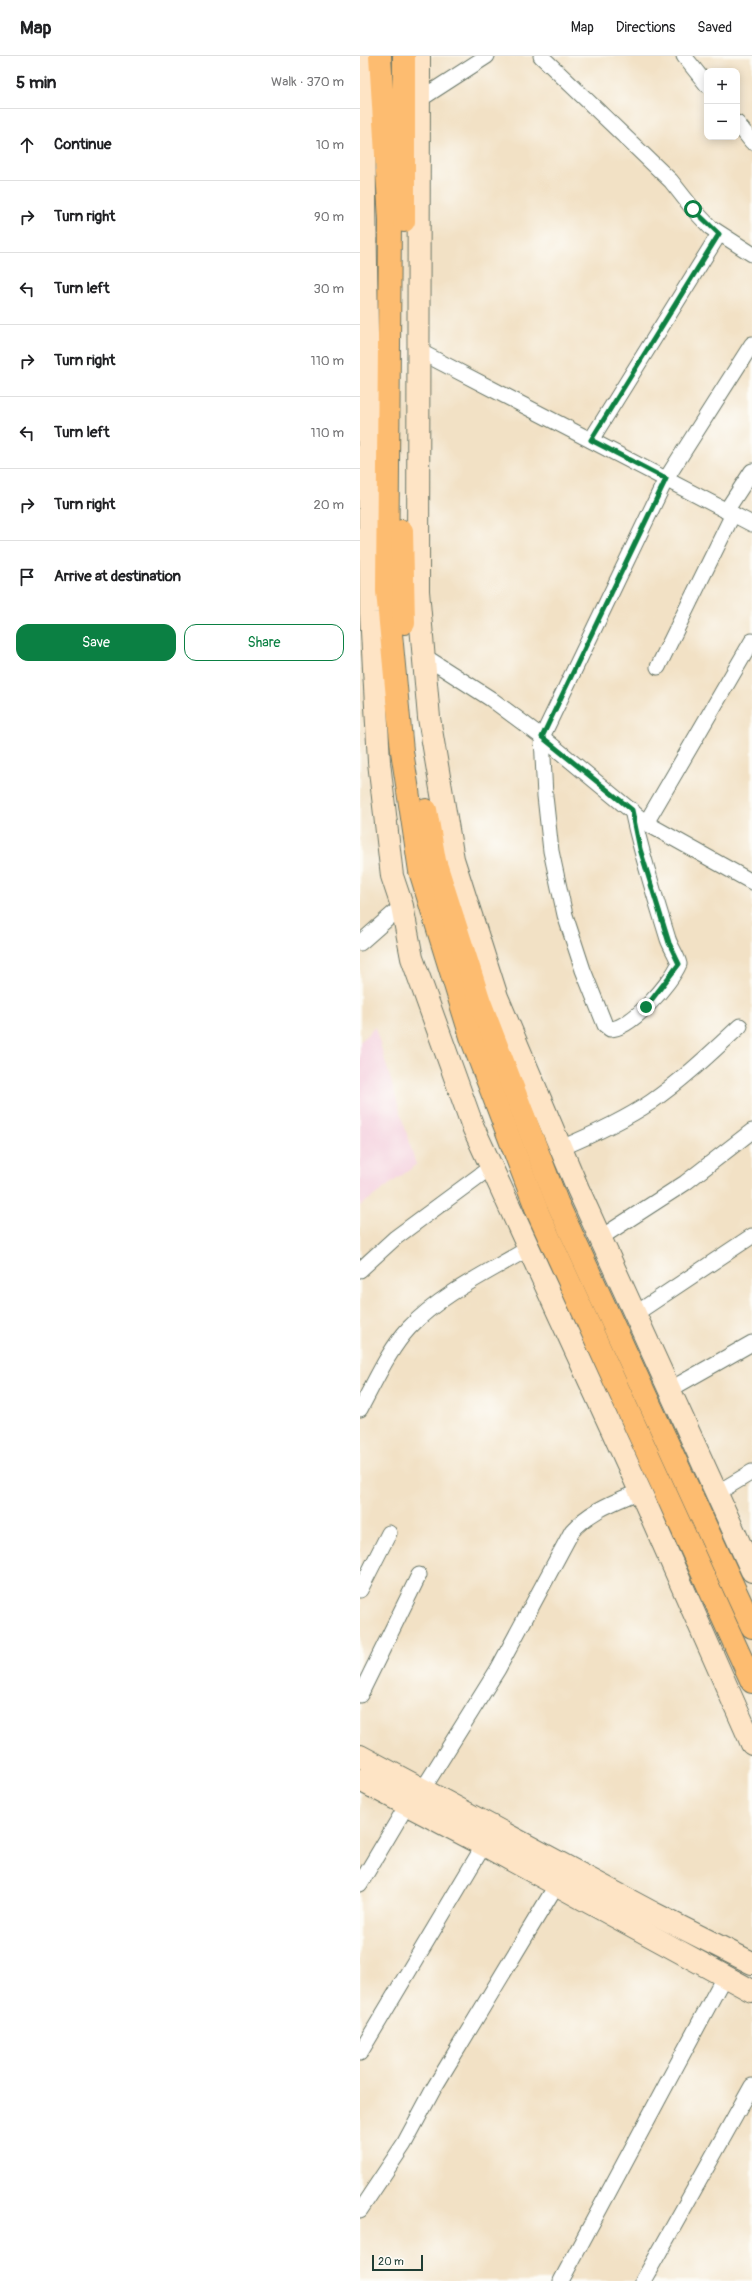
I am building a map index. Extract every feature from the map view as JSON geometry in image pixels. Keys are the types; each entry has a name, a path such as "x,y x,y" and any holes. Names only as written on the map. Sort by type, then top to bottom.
{"main road":[{"path":"363,56 366,609 379,762 392,876 402,906 412,958 473,1127 640,1491 752,1744"},
{"path":"380,56 390,220 386,592 402,751 420,871 472,1040 538,1213 752,1682"},
{"path":"404,56 402,595 411,725 435,861 480,1002 557,1202 752,1627"},
{"path":"419,56 418,592 430,726 453,859 497,997 600,1238 752,1571"},
{"path":"360,1756 653,1913 752,1963"},
{"path":"360,1780 752,1989"}],"street":[{"path":"419,100 487,56"},
{"path":"684,56 704,81"},
{"path":"548,58 667,177 693,209 719,234 752,254"},
{"path":"740,127 752,142"},
{"path":"591,440 719,234"},
{"path":"632,810 640,849 651,886 669,943 679,964 646,1007 625,1024 615,1029 610,1029 605,1025 583,970 565,915 547,823 542,737 666,479 752,344"},
{"path":"419,351 752,524"},
{"path":"658,667 730,513 752,470"},
{"path":"646,823 752,641"},
{"path":"424,656 491,699 542,737 646,823 752,882"},
{"path":"360,943 402,906"},
{"path":"561,1148 600,1132 651,1102 676,1084 740,1026"},
{"path":"600,1238 685,1184 752,1131"},
{"path":"360,1270 395,1238 491,1167"},
{"path":"635,1314 752,1236"},
{"path":"360,1409 397,1343 409,1328 451,1295 529,1248"},
{"path":"669,1390 752,1343"},
{"path":"717,1493 752,1472"},
{"path":"360,1884 407,1805 422,1790 498,1668 572,1531 583,1519 595,1510 640,1491"},
{"path":"360,1590 389,1533"},
{"path":"360,1694 419,1576"},
{"path":"360,2053 484,1845"},
{"path":"360,2210 404,2144 434,2088 556,1884"},
{"path":"561,2281 725,1975"},
{"path":"643,2281 752,2086"}],"shaded area":[{"path":"375,1027 416,1165 360,1206 360,1042"}],"route":[{"path":"646,1007 677,969 679,964 678,959 669,943 640,849 632,810 542,737 666,479 591,440 719,234 693,209"}]}
